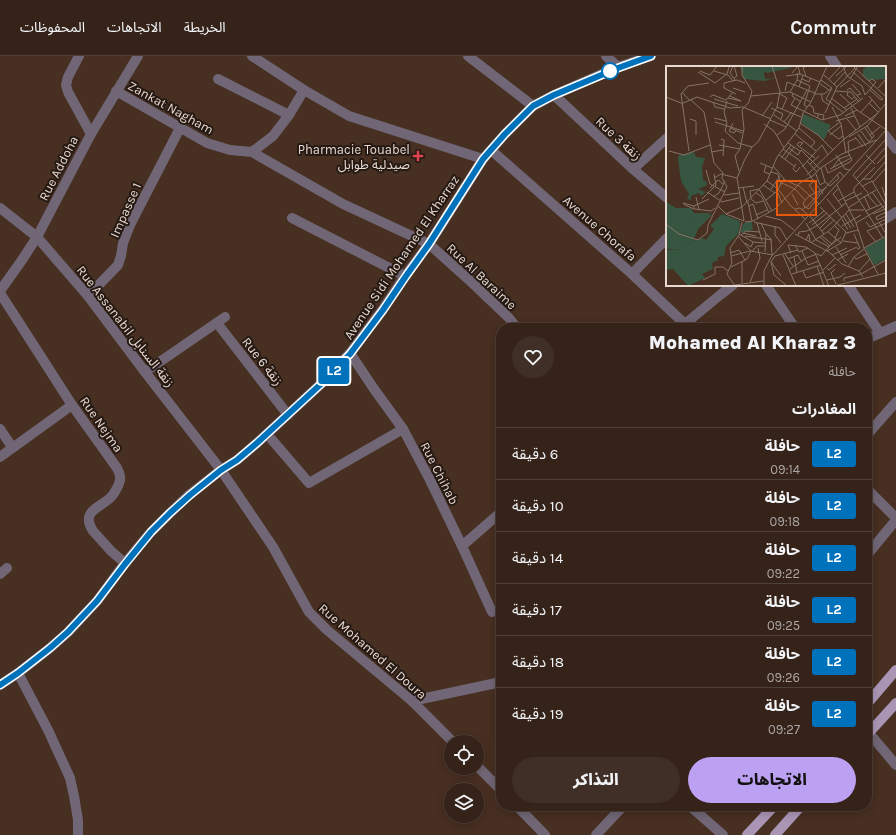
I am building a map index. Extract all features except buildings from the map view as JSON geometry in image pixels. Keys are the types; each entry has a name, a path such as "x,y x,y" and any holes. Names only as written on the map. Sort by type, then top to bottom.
{"main road":[{"path":"872,698 896,670"},
{"path":"872,730 896,703"},
{"path":"747,835 769,811"},
{"path":"775,835 797,811"}],"street":[{"path":"79,56 68,77 66,85 68,92 91,134"},
{"name":"Rue Addoha","path":"0,292 37,237 91,134 138,56"},
{"path":"252,56 304,90 349,116 483,159"},
{"path":"468,56 533,106"},
{"path":"606,56 618,68"},
{"name":"Avenue Sidi Mohamed El Kharraz","path":"0,684 18,673 68,632 97,601 151,532 170,513 190,495 221,470 237,460 267,434 322,383 350,354 429,244 483,159 533,106 554,95 651,56"},
{"path":"218,79 289,115"},
{"path":"252,152 273,136 289,115 304,90"},
{"name":"Zankat Nagham","path":"116,91 207,143 230,150 252,152"},
{"name":"Rue 3 زنقة","path":"554,95 633,169 666,197"},
{"name":"Impasse 1","path":"88,296 118,265 123,243 130,225 180,128"},
{"path":"886,136 896,149"},
{"path":"633,169 666,139"},
{"name":"Avenue Chorafa","path":"491,150 632,274 684,323"},
{"name":"Rue Al Baraime","path":"252,152 343,204 429,244 513,323"},
{"name":"Rue Assanabil زنقة السنابل","path":"0,208 37,237 88,296 221,470"},
{"path":"886,218 896,212"},
{"path":"292,218 406,276"},
{"path":"632,274 666,239"},
{"path":"690,323 732,286"},
{"path":"767,286 792,323"},
{"path":"849,286 880,333"},
{"name":"Rue Nejma","path":"0,292 72,405 117,468 120,475 120,482 115,492 93,510 89,519 94,531 111,551 125,564"},
{"name":"Rue 6 زنقة","path":"145,372 221,320 288,415"},
{"path":"872,337 896,326"},
{"name":"Rue Chihab","path":"350,354 403,430 430,480 492,612"},
{"path":"872,429 896,402"},
{"path":"0,457 72,405"},
{"path":"0,429 12,447"},
{"path":"267,434 309,483 403,430"},
{"name":"Rue Mohamed El Doura","path":"221,470 273,547 309,612 327,630 412,701 446,735"},
{"path":"872,494 896,519 872,549"},
{"path":"462,546 496,516"},
{"path":"18,673 48,730 70,778 78,820 78,835"},
{"path":"412,701 496,683"},
{"path":"872,738 896,765"},
{"path":"484,773 496,785"},
{"path":"522,811 546,835"},
{"path":"596,835 618,811"},
{"path":"696,811 723,835"}],"bus line":[{"name":"L2","path":"0,685 18,673 68,632 97,601 151,532 170,513 221,470 237,460 257,443 322,383 350,354 429,244 483,159 533,106 554,95 651,56"}],"place":[{"name":"Pharmacie Touabel صيدلية طوابل","path":"418,156"}]}
